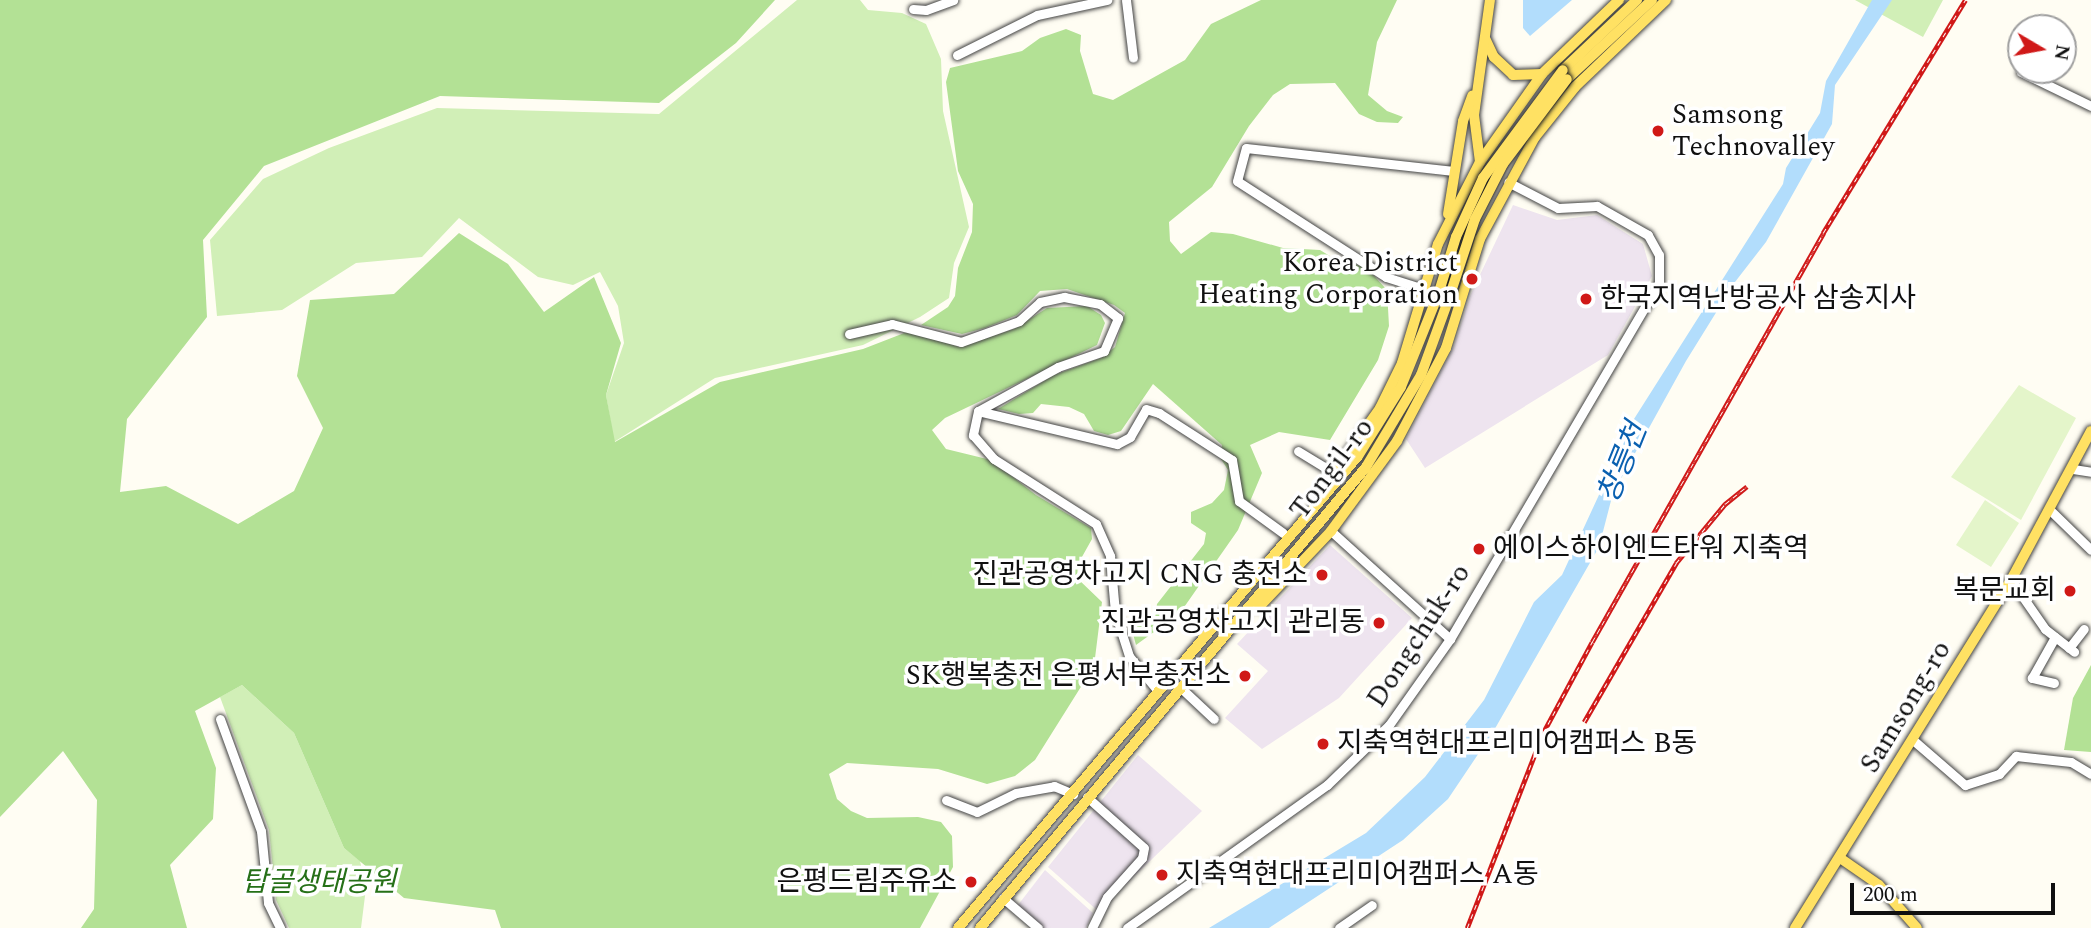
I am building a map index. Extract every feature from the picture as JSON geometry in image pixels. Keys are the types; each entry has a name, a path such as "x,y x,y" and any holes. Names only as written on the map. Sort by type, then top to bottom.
{"main road":[{"path":"1490,0 1474,116 1480,162 1508,181"},
{"path":"1217,621 1283,533 1334,473 1380,408 1402,363 1427,290 1437,248 1480,162 1542,74 1619,0"},
{"name":"Tongil-ro","path":"958,928 1357,456 1387,413 1412,363 1456,237 1483,178 1565,74 1637,0"},
{"name":"Tongil-ro","path":"980,928 1366,467 1397,419 1429,355 1483,200 1518,141 1565,74 1652,0"},
{"path":"1228,634 1331,531 1369,483 1425,392 1446,348 1474,257 1508,181 1535,137 1575,87 1666,0"},
{"path":"1485,38 1494,57 1513,75 1542,74"},
{"path":"1447,224 1463,121 1477,82"},
{"path":"1437,248 1449,241 1461,242 1474,257"},
{"name":"Samsong-ro","path":"1795,928 2011,580 2073,469 2091,431"},
{"path":"1840,858 1879,885 1917,928"}],"street":[{"path":"913,9 926,10 953,0"},
{"path":"957,55 1037,15 1108,0"},
{"path":"1126,0 1133,58"},
{"path":"2049,84 2090,102"},
{"path":"1427,290 1385,277 1237,181 1246,148 1454,171"},
{"name":"Dongchuk-ro","path":"1127,928 1327,785 1389,725 1450,639 1659,282 1659,255 1648,235 1597,206 1558,208 1508,181"},
{"path":"849,334 892,324 961,342 1019,321 1040,302 1064,297 1100,304 1118,318 1104,351 1058,367 978,411 973,435 994,459 1096,524 1110,556 1115,612 1129,656 1158,691"},
{"name":"Tongil-ro","path":"978,411 1117,444 1130,437 1146,409 1159,413 1232,460 1239,501 1283,533"},
{"path":"1298,451 1334,473"},
{"path":"2073,469 2091,472"},
{"path":"2050,510 2091,550"},
{"path":"1331,531 1450,639"},
{"path":"2011,580 2054,637 2071,650 2084,629"},
{"path":"2054,637 2032,678 2054,683"},
{"path":"1181,688 1214,719"},
{"path":"220,719 261,831 268,902 280,928"},
{"path":"1913,740 1965,785 1999,774 2016,756 2071,762 2091,774"},
{"path":"946,800 977,812 1016,793 1054,786 1073,794"},
{"path":"1087,797 1142,843 1144,853 1107,897 1092,928"},
{"path":"1003,898 1038,928"},
{"path":"1339,928 1372,905"}],"shaded area":[{"path":"1513,205 1557,220 1597,215 1643,244 1652,276 1608,355 1425,468 1406,439 1454,346 1470,296"},
{"path":"1330,545 1412,618 1339,698 1262,749 1225,718 1268,671 1237,644"},
{"path":"1138,755 1202,811 1098,911 1048,867"},
{"path":"1045,870 1093,913 1086,928 1043,928 1018,905"}],"green space":[{"path":"0,0 775,0 736,43 659,103 440,96 264,166 203,240 207,317 127,419 120,492 166,486 238,524 294,491 323,428 297,376 310,300 394,294 459,233 508,264 544,312 594,277 621,343 606,395 615,442 720,382 863,349 912,330 959,347 1014,329 1047,308 1087,306 1101,315 1105,323 1097,345 945,418 932,430 946,449 991,460 1036,495 1091,528 1092,539 1078,564 1077,578 1102,602 1094,666 1035,760 1015,776 987,784 938,769 847,763 829,774 837,799 851,811 867,818 918,817 941,822 952,836 953,867 920,928 501,928 495,910 404,898 344,848 294,733 242,685 195,711 216,768 213,819 170,865 187,928 81,928 94,909 97,800 63,751 0,817"},
{"path":"797,0 860,0 868,10 902,13 926,24 941,59 943,111 969,227 954,263 949,298 920,317 863,345 715,378 614,442 606,395 624,343 618,306 600,272 573,285 538,277 459,218 422,257 356,263 282,310 217,316 210,240 263,179 329,148 437,108 659,114"},
{"path":"1261,0 1397,0 1377,42 1368,95 1387,111 1403,117 1398,123 1377,122 1359,114 1335,83 1290,84 1273,95 1249,126 1212,187 1169,222 1170,241 1181,254 1211,232 1233,234 1283,248 1320,250 1338,261 1366,267 1387,290 1389,326 1378,360 1330,440 1279,432 1250,445 1262,473 1238,530 1180,613 1136,645 1133,634 1137,625 1155,619 1157,604 1204,544 1206,533 1191,523 1191,512 1212,503 1224,490 1228,470 1221,459 1222,445 1153,384 1121,431 1108,435 1094,431 1084,414 1069,407 1041,404 1033,413 1019,414 998,409 1054,375 1101,358 1115,347 1125,313 1114,305 1067,289 1040,291 1017,315 985,328 962,334 921,325 948,307 955,296 958,268 972,232 973,204 958,171 946,82 950,68 1022,51 1040,38 1066,29 1081,35 1080,51 1093,94 1113,100 1185,60 1211,24"},
{"path":"1855,0 1943,0 1923,37"},
{"path":"2019,385 2076,418 2021,520 1951,477"},
{"path":"1985,500 2019,523 1991,567 1956,545"},
{"path":"2091,665 2091,752 2064,750 2073,698"},
{"name":"탑골생태공원","path":"242,685 294,733 344,848 360,861 366,888 361,928 289,928 276,900 269,830 220,697"}],"water":[{"path":"1523,0 1572,0 1530,36 1523,28"},
{"name":"창릉천","path":"1872,0 1892,0 1835,85 1832,124 1766,242 1735,282 1686,361 1613,493 1599,547 1493,732 1448,799 1403,840 1269,928 1209,928 1366,833 1425,777 1484,700 1534,602 1562,575 1634,419 1783,184 1786,168 1820,113 1826,81"}],"railway":[{"path":"1467,928 1543,733 1823,233 1965,0"},
{"path":"1584,722 1676,563 1725,504 1747,486"}],"place":[{"name":"Samsong Technovalley","path":"1658,131"},
{"name":"Korea District Heating Corporation","path":"1472,279"},
{"name":"한국지역난방공사 삼송지사","path":"1586,299"},
{"name":"에이스하이엔드타워 지축역","path":"1479,549"},
{"name":"진관공영차고지 CNG 충전소","path":"1322,575"},
{"name":"복문교회","path":"2070,591"},
{"name":"진관공영차고지 관리동","path":"1379,623"},
{"name":"SK행복충전 은평서부충전소","path":"1245,676"},
{"name":"지축역현대프리미어캠퍼스 B동","path":"1323,744"},
{"name":"지축역현대프리미어캠퍼스 A동","path":"1162,875"},
{"name":"은평드림주유소","path":"971,882"}]}
